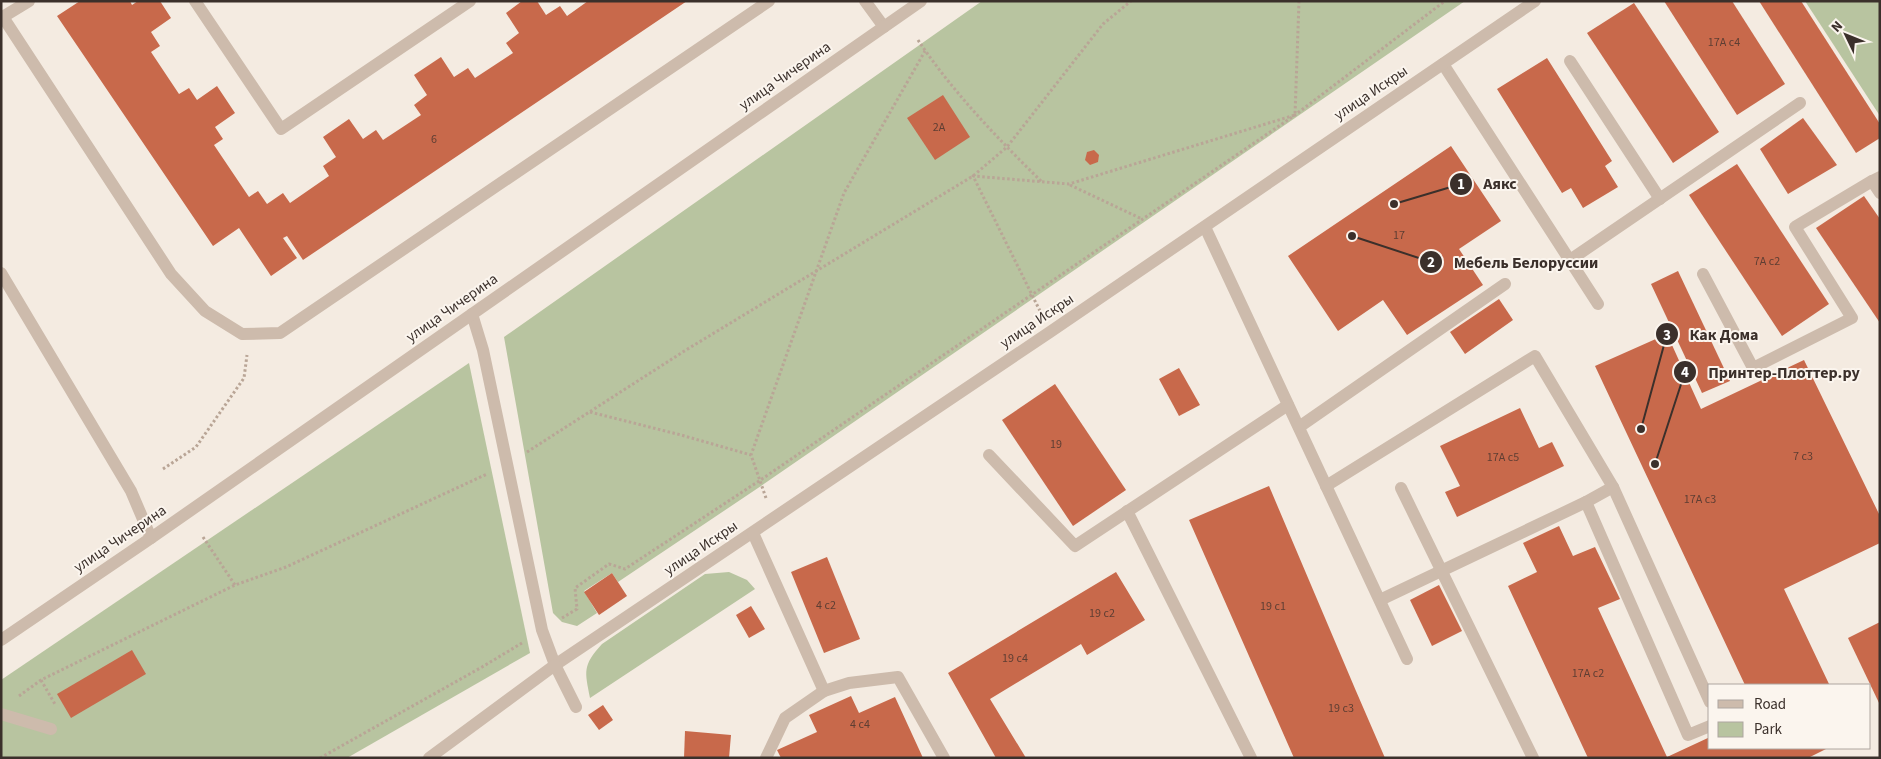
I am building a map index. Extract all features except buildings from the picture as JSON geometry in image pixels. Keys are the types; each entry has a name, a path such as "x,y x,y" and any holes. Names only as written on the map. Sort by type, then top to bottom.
{"street":[{"path":"29,1 2,18 171,274 206,312 242,334 280,333 769,1"},
{"path":"195,1 281,130 470,1"},
{"path":"865,1 884,27"},
{"name":"улица Чичерина","path":"1,640 152,538 921,1"},
{"name":"улица Искры","path":"429,758 554,665 1050,332 1535,1"},
{"path":"1570,61 1660,199"},
{"path":"1443,64 1598,304"},
{"path":"1570,260 1800,103"},
{"path":"1704,274 1753,368 1852,318 1794,227 1876,179 1880,193"},
{"path":"1205,227 1407,659"},
{"path":"1,273 130,491 152,538"},
{"path":"1299,427 1505,284"},
{"path":"472,314 483,350 542,630 554,665 576,707"},
{"path":"1326,486 1535,356 1613,487 1708,698"},
{"path":"989,455 1075,546 1288,405"},
{"path":"1380,600 1586,502 1613,487"},
{"path":"1401,488 1533,758"},
{"path":"1586,502 1688,735 1708,727"},
{"path":"1127,511 1251,758"},
{"path":"753,533 824,691"},
{"path":"766,758 785,718 824,691 849,683 898,677 944,758"},
{"path":"1,714 51,728"}],"path":[{"path":"522,455 686,350 816,273 973,176 1007,147 1103,24 1131,1"},
{"path":"1295,115 1299,1"},
{"path":"320,758 482,667 577,609 575,588 609,564 625,569 759,481 1295,115 1445,1"},
{"path":"918,40 925,51 1007,147 1042,182"},
{"path":"775,518 759,481 751,455 844,193 925,51"},
{"path":"973,176 1069,184 1295,115"},
{"path":"973,176 1050,332"},
{"path":"1069,184 1142,219"},
{"path":"162,469 196,446 244,378 250,334"},
{"path":"590,412 751,455"},
{"path":"17,697 41,680 234,585 286,567 494,470"},
{"path":"203,537 234,585"}],"green space":[{"path":"982,1 1465,1 761,486 618,582 612,573 584,591 597,613 577,626 562,622 553,613 504,337"},
{"path":"1805,1 1880,1 1880,116"},
{"path":"469,363 530,653 347,758 1,758 1,680"},
{"path":"729,572 747,580 755,589 590,698 586,675 588,664 602,644 705,574"}],"place":[{"name":"Аякс","path":"1394,204"},
{"name":"Мебель Белоруссии","path":"1352,236"},
{"name":"Как Дома","path":"1641,429"},
{"name":"Принтер-Плоттер.ру","path":"1655,464"}]}
